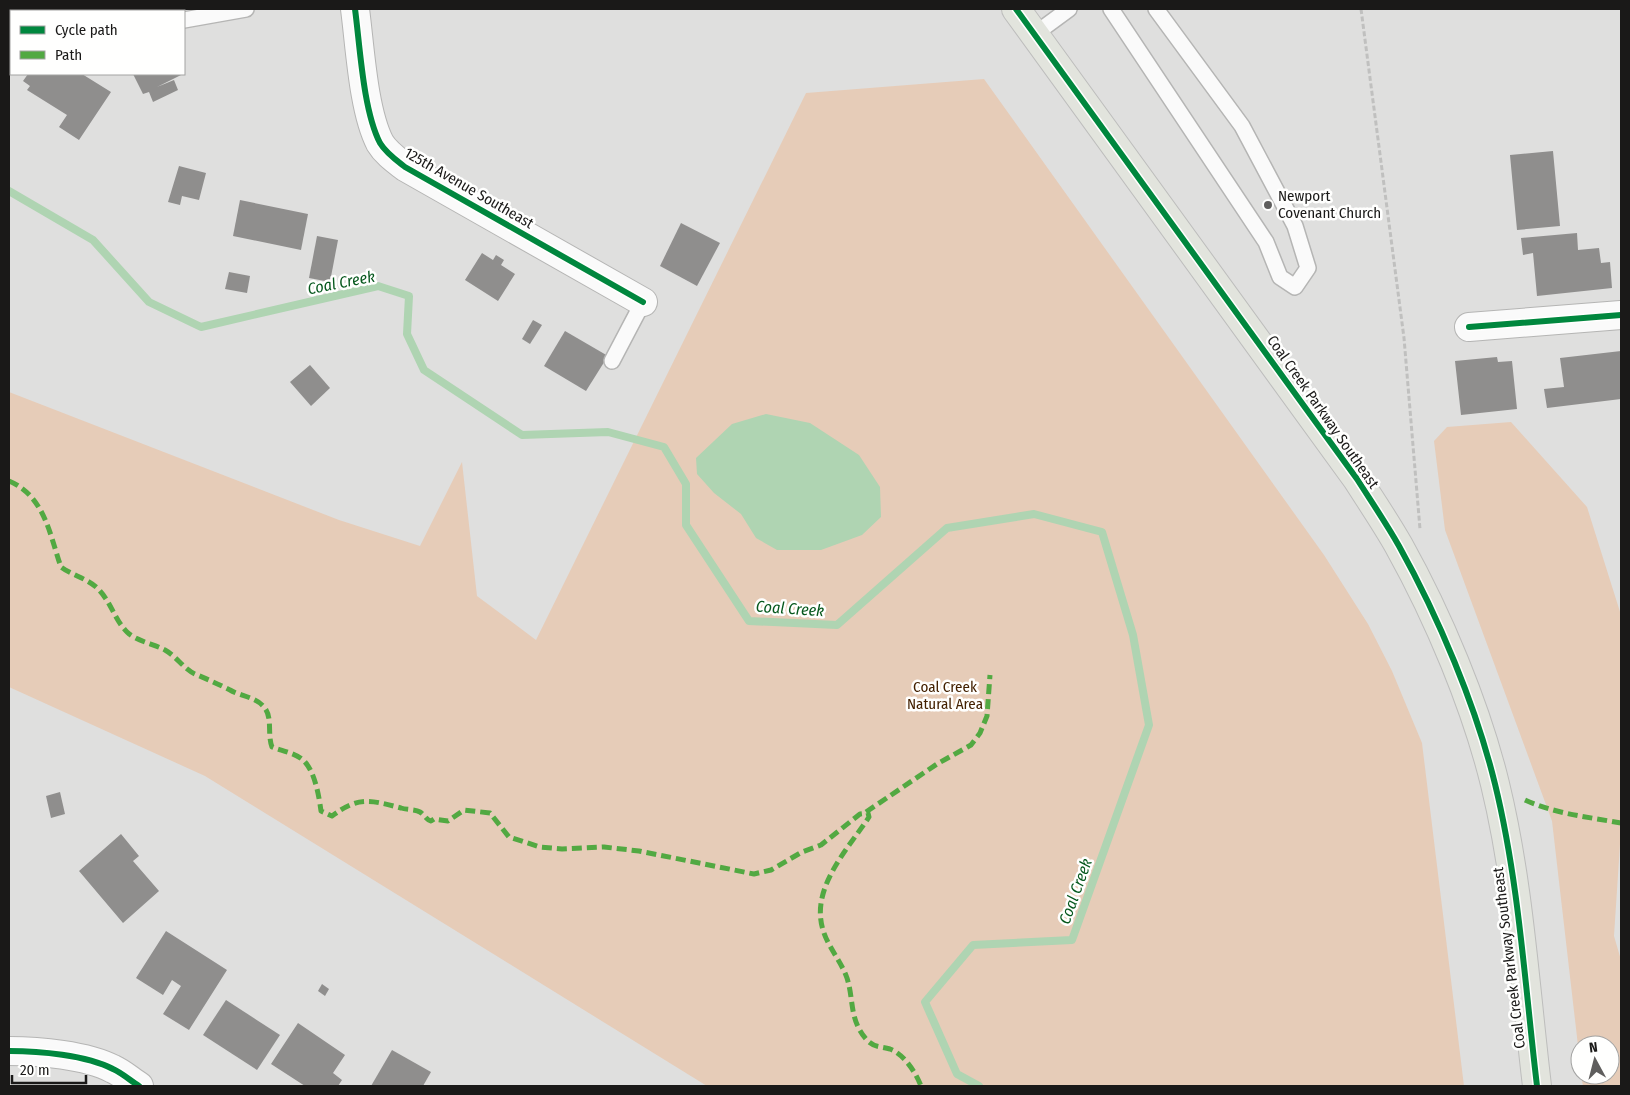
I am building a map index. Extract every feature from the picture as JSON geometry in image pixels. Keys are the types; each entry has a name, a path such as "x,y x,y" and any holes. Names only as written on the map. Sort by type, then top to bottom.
{"main road":[{"name":"Coal Creek Parkway Southeast","path":"1016,9 1357,479 1399,546 1443,635 1466,694 1494,783 1510,861 1537,1086"}],"street":[{"name":"125th Avenue Southeast","path":"355,9 368,99 380,142 390,155 405,167 642,302"},
{"path":"1469,327 1621,315"},
{"path":"9,1051 37,1051 73,1057 112,1068 139,1086"}],"lane":[{"path":"185,20 246,9"},
{"path":"1034,34 1069,9"},
{"path":"1111,9 1266,242 1280,277 1295,287 1308,268 1295,226 1242,126 1156,9"},
{"path":"612,361 642,302"}],"path":[{"path":"1361,9 1404,338 1420,530"}],"green space":[{"name":"Coal Creek Natural Area","path":"984,79 1324,555 1368,624 1392,671 1422,743 1464,1086 707,1086 205,776 9,687 9,392 339,520 420,546 462,462 477,596 536,640 806,93"},
{"path":"1511,422 1587,507 1621,615 1621,829 1614,936 1621,960 1621,1086 1583,1086 1620,1085 1620,1035 1577,1035 1552,821 1445,530 1434,441 1447,427"}],"shaded area":[{"path":"766,414 810,423 859,455 880,487 881,517 862,535 821,550 777,550 756,538 741,514 714,493 697,474 696,458 732,424"}],"building":[{"path":"27,75 84,75 111,92 79,140 59,127 67,115 27,90 30,86 23,81"},
{"path":"134,75 181,75 157,87 174,80 178,90 153,102 149,92 143,94"},
{"path":"1553,151 1560,226 1517,230 1510,155"},
{"path":"179,166 206,173 199,200 182,196 180,205 168,202"},
{"path":"240,200 308,214 301,250 233,236"},
{"path":"681,223 720,243 697,286 660,266"},
{"path":"1577,233 1578,250 1599,248 1601,263 1610,262 1612,288 1537,296 1533,253 1523,255 1521,238"},
{"path":"317,236 338,240 330,282 309,278"},
{"path":"482,253 493,260 496,255 504,260 501,265 515,274 498,301 465,280"},
{"path":"229,272 250,276 247,293 225,289"},
{"path":"533,320 542,325 530,344 522,339"},
{"path":"565,331 608,356 586,391 544,366"},
{"path":"1621,351 1621,399 1547,408 1544,389 1564,387 1560,358"},
{"path":"1497,357 1498,362 1512,361 1517,409 1461,415 1455,361"},
{"path":"310,365 330,388 311,406 290,382"},
{"path":"60,792 65,814 51,818 46,796"},
{"path":"121,834 139,856 133,861 159,891 123,923 79,871"},
{"path":"166,931 227,970 189,1030 163,1014 181,986 172,980 163,995 136,978"},
{"path":"322,984 329,989 325,996 318,991"},
{"path":"226,1000 280,1035 257,1070 203,1035"},
{"path":"298,1023 345,1055 333,1073 342,1080 338,1086 305,1086 271,1064"},
{"path":"392,1050 431,1072 423,1086 371,1086"}],"waterway":[{"name":"Coal Creek","path":"9,191 93,240 149,302 201,327 378,286 409,296 407,334 424,370 522,435 608,432 664,447 686,484 686,525 749,621 837,625 947,528 1034,514 1102,532 1133,635 1149,725 1072,940 973,945 925,1002 957,1074 979,1086"}],"marked path":[{"path":"9,481 31,496 38,507 49,530 61,567 96,587 127,632 135,638 165,650 195,674 252,699 264,707 267,711 272,747 294,754 305,762 314,778 321,811 332,816 350,805 365,801 418,811 431,821 434,819 448,821 464,810 490,813 509,837 540,847 562,849 604,847 639,851 754,874 771,870 802,852 821,845 860,814 868,813 869,817 833,870 826,884 820,914 823,930 847,978 854,1017 861,1032 872,1044 895,1051 905,1059 921,1086"},
{"path":"866,812 937,764 971,745 980,733 987,716 990,675"},
{"path":"1525,800 1560,812 1621,823"}],"cycle path":[{"path":"355,9 366,96 374,129 382,147 405,167 643,302"},
{"path":"1016,9 1357,479 1384,520 1414,573 1442,632 1467,693 1495,784 1516,896 1537,1086"},
{"path":"1469,327 1621,315"},
{"path":"9,1051 48,1053 90,1060 116,1071 139,1086"}],"place":[{"name":"Newport Covenant Church","path":"1268,205"}]}
